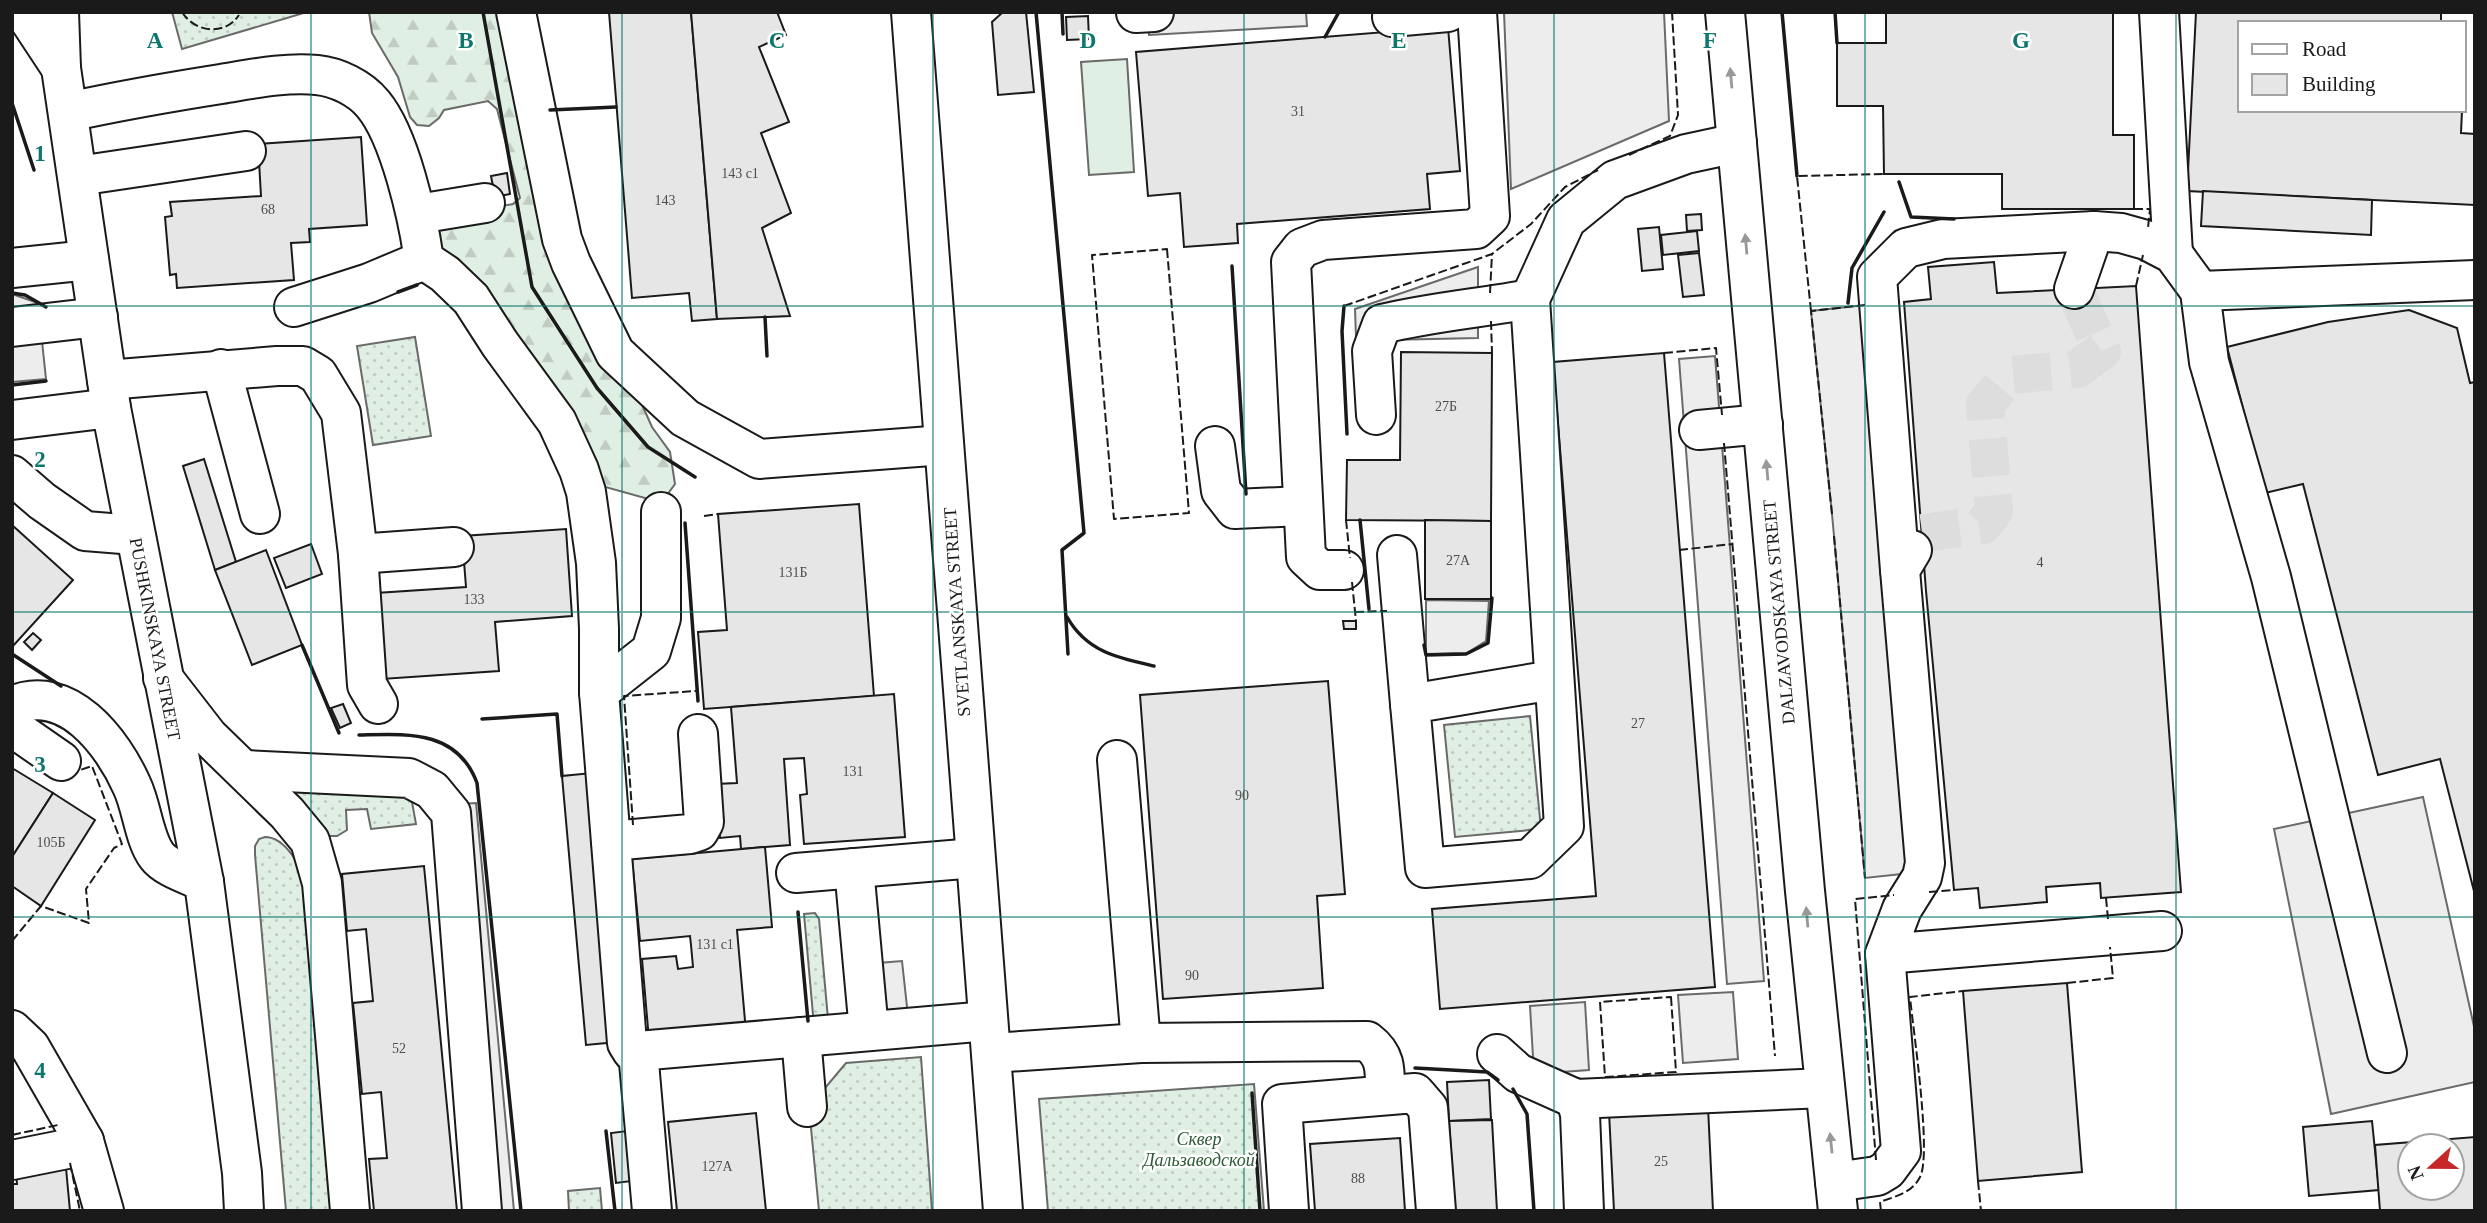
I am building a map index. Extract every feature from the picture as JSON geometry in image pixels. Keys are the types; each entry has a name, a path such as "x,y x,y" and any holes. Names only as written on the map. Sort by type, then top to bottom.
{"main road":[{"name":"PUSHKINSKAYA STREET","path":"24,12 61,68"},
{"name":"PUSHKINSKAYA STREET","path":"59,12 61,68 109,394 204,882 244,1211"},
{"path":"516,12 562,239 615,353 684,418 759,459 944,445"},
{"name":"SVETLANSKAYA STREET","path":"911,12 1003,1211"},
{"path":"1392,17 1448,12"},
{"path":"1345,570 1320,570 1306,557 1291,262 1302,248 1324,240 1476,229 1490,216 1477,12"},
{"name":"DALZAVODSKAYA STREET","path":"1725,12 1803,878 1837,1196"},
{"path":"2159,12 2173,254"},
{"path":"68,112 135,98 277,75 317,75 340,80 373,103 389,132 418,214 424,260 445,274 471,299 556,422 579,470 586,492 596,563 599,692 627,1043 632,1051 869,1031 1141,1043 1367,1041 1380,1051 1384,1065 1385,1095"},
{"path":"1397,555 1426,868 1530,859 1564,826 1530,299 1566,220 1615,180 1686,154 1737,143"},
{"path":"78,176 246,151"},
{"path":"418,214 485,203"},
{"path":"2074,289 2094,231"},
{"path":"1837,1196 1887,1170 1901,1151 1885,954 1902,909 1922,877 1925,863 1877,277 1906,248 1943,239 2094,231 2121,233 2146,240 2173,254 2200,291 2209,362 2271,577 2387,1053"},
{"path":"12,268 89,260"},
{"path":"294,307 369,283 424,260"},
{"path":"2200,291 2475,280"},
{"path":"1376,415 1372,351 1382,324 1530,299"},
{"path":"12,327 98,317"},
{"path":"12,420 109,394 220,369 303,366 318,375 341,412 358,554 367,685 378,704"},
{"path":"220,369 261,514"},
{"path":"1699,430 1763,424"},
{"path":"1215,446 1221,491 1235,509 1302,506"},
{"path":"12,475 85,531 135,535"},
{"path":"599,692 650,651 661,618 661,512"},
{"path":"1900,570 1922,533"},
{"path":"358,554 454,547"},
{"path":"163,678 208,736 244,770 310,841 322,883 350,1211"},
{"path":"1410,704 1553,680"},
{"path":"12,706 32,699 53,702 85,720 111,746 128,777 151,848 159,860 204,882"},
{"path":"12,727 61,761"},
{"path":"611,841 699,831 704,822 698,734"},
{"path":"1117,760 1141,1043"},
{"path":"244,770 409,778 432,790 451,813 482,1211"},
{"path":"796,873 975,858"},
{"path":"854,868 869,1031"},
{"path":"1885,954 2162,931"},
{"path":"12,1030 30,1047 84,1141 104,1211"},
{"path":"801,1037 807,1107"},
{"path":"638,1051 652,1211"},
{"path":"1497,1054 1518,1073 1576,1099 1825,1088"},
{"path":"1289,1211 1282,1104 1415,1093 1428,1108 1436,1211"},
{"path":"1576,1099 1580,1114 1584,1211"},
{"path":"12,1160 67,1149 84,1141"}],"green space":[{"path":"172,12 307,12 182,49"},
{"path":"369,12 509,12 542,182 652,427 670,452 675,484 664,499 652,500 598,485 437,261 432,219 513,204 520,198 497,109 488,101 444,110 429,126 417,125 410,117 398,77 372,33"},
{"path":"1127,59 1134,172 1089,175 1081,62"},
{"path":"415,337 431,436 373,445 357,346"},
{"path":"1530,716 1541,829 1455,837 1444,725"},
{"path":"285,785 410,791 416,824 371,829 367,809 346,810 347,830 337,836 327,836"},
{"path":"273,838 286,848 309,887 338,1211 286,1211 255,855 255,846 259,839"},
{"path":"815,913 819,919 828,1019 814,1026 804,914"},
{"path":"921,1057 932,1211 819,1211 809,1107 846,1063"},
{"name":"Сквер Дальзаводской","path":"1254,1084 1264,1211 1048,1211 1039,1099"},
{"path":"600,1188 602,1211 569,1211 568,1191"}],"shaded area":[{"path":"1147,12 1306,12 1307,26 1149,35"},
{"path":"1504,12 1664,12 1669,121 1511,189"},
{"path":"1478,267 1478,338 1386,340 1387,424 1359,425 1355,309"},
{"path":"12,294 38,303 46,379 12,382"},
{"path":"1874,304 1920,872 1865,878 1811,311"},
{"path":"1715,356 1764,981 1727,984 1679,359"},
{"path":"1426,600 1489,601 1486,641 1467,653 1426,654"},
{"path":"2423,797 2475,1031 2475,1082 2331,1114 2274,829"},
{"path":"476,803 514,1211 495,1211 458,804"},
{"path":"902,961 908,1016 884,1019 878,963"},
{"path":"1733,992 1738,1059 1683,1063 1678,995"},
{"path":"1585,1002 1589,1070 1534,1074 1530,1006"}],"building":[{"path":"609,12 691,12 717,319 692,321 689,293 632,298"},
{"path":"691,12 777,12 786,35 759,47 789,122 761,133 791,213 762,228 790,316 717,319"},
{"path":"1003,12 1026,12 1034,92 998,95 992,22"},
{"path":"1886,12 2113,12 2113,135 2134,135 2134,209 2002,209 2002,174 1884,174 1883,106 1837,106 1837,43 1886,43"},
{"path":"2196,12 2441,12 2441,21 2238,21 2238,112 2462,112 2461,133 2475,134 2475,205 2187,191"},
{"path":"1088,16 1089,39 1067,40 1066,17"},
{"path":"1448,27 1460,171 1427,174 1430,209 1237,224 1238,243 1184,247 1180,193 1148,196 1136,52"},
{"path":"361,137 367,225 309,229 310,242 291,243 294,280 177,288 176,274 170,275 165,217 172,216 170,202 261,196 258,144"},
{"path":"507,173 510,194 495,197 491,176"},
{"path":"2203,191 2372,200 2371,235 2201,226"},
{"path":"1701,214 1702,230 1687,231 1686,215"},
{"path":"1659,227 1663,269 1642,271 1638,229"},
{"path":"1697,231 1699,251 1663,255 1661,235"},
{"path":"1699,253 1704,295 1683,297 1678,255"},
{"path":"1994,262 1997,293 2136,286 2181,892 2101,898 2100,883 2046,887 2047,902 1980,908 1978,888 1954,890 1926,591 1904,302 1931,299 1928,267"},
{"path":"2409,310 2457,328 2470,383 2475,382 2475,895 2440,759 2378,775 2303,484 2265,493 2227,347 2328,322"},
{"path":"1401,352 1492,353 1491,521 1346,520 1347,460 1400,460"},
{"path":"1664,353 1715,987 1440,1009 1432,909 1596,896 1553,362"},
{"path":"204,459 236,562 215,570 183,466"},
{"path":"859,504 874,696 704,709 698,632 727,630 718,514"},
{"path":"1425,520 1491,521 1491,599 1425,599"},
{"path":"12,525 73,580 13,646 12,646"},
{"path":"566,529 572,616 495,622 499,671 382,679 376,593 466,587 462,536"},
{"path":"311,544 322,574 286,588 274,558"},
{"path":"266,550 302,645 252,665 215,570"},
{"path":"1343,621 1356,621 1356,629 1344,629"},
{"path":"33,633 41,640 32,650 24,642"},
{"path":"1328,681 1345,894 1317,896 1323,988 1163,999 1140,695"},
{"path":"894,694 905,837 804,844 800,795 807,794 804,758 784,759 790,845 741,849 740,836 720,838 715,784 737,783 731,707"},
{"path":"343,704 351,723 340,728 331,708"},
{"path":"12,768 53,793 12,857"},
{"path":"592,773 617,1042 586,1045 562,776"},
{"path":"53,793 95,820 41,906 12,886 12,857"},
{"path":"765,847 772,927 737,930 746,1032 649,1040 642,959 676,956 678,969 693,967 691,945 690,936 640,941 632,859"},
{"path":"424,866 457,1211 374,1211 369,1159 387,1158 381,1092 362,1094 353,1003 373,1001 366,929 347,931 342,874"},
{"path":"2067,983 2082,1172 1978,1181 1963,991"},
{"path":"1489,1080 1491,1119 1449,1121 1447,1082"},
{"path":"1708,1107 1713,1211 1614,1211 1609,1112"},
{"path":"756,1113 766,1211 677,1211 668,1122"},
{"path":"1492,1120 1497,1211 1455,1211 1449,1121"},
{"path":"2372,1121 2379,1190 2309,1196 2303,1127"},
{"path":"627,1131 632,1181 616,1183 611,1133"},
{"path":"2475,1137 2475,1211 2380,1211 2375,1145 2396,1143 2396,1202 2466,1202 2466,1138"},
{"path":"1400,1138 1405,1211 1315,1211 1310,1144"},
{"path":"66,1168 70,1211 12,1211 12,1184 17,1184 16,1173"}],"tunnel":[{"path":"1922,533 1983,525 1994,511 1985,405 2010,375 2077,369 2102,351 2074,289"}],"fence":[{"path":"182,12 194,24 210,29 226,26 239,15"},
{"path":"1629,155 1670,136 1678,115 1672,12"},
{"path":"1344,306 1492,254 1531,224 1565,187 1598,170"},
{"path":"1811,311 1797,176 1884,174"},
{"path":"2134,209 2150,209 2148,228"},
{"path":"1167,249 1189,513 1114,519 1092,255 1167,249"},
{"path":"1490,293 1492,254"},
{"path":"2136,286 2143,255"},
{"path":"1832,514 1811,311 1865,305"},
{"path":"1491,321 1492,353"},
{"path":"1664,353 1716,348 1722,415"},
{"path":"1724,443 1775,1056"},
{"path":"704,516 718,514"},
{"path":"1346,520 1350,558"},
{"path":"1834,536 1865,878"},
{"path":"1679,550 1733,544"},
{"path":"1352,582 1356,621"},
{"path":"1355,612 1387,611"},
{"path":"633,825 624,696 696,691"},
{"path":"12,941 41,906 89,923 86,889 114,848 122,844 92,766 80,770"},
{"path":"1929,892 1954,890"},
{"path":"1876,1160 1855,899 1894,895"},
{"path":"2106,898 2108,919"},
{"path":"2067,983 2113,978 2110,947"},
{"path":"1881,1211 1880,1202 1913,1187 1920,1177 1923,1164 1923,1118 1910,997 1963,991"},
{"path":"1671,997 1676,1072 1605,1077 1600,1002 1671,997"},
{"path":"12,1135 58,1125"},
{"path":"70,1163 80,1211"},
{"path":"1978,1181 1981,1211"}],"wall":[{"path":"483,12 532,287 597,388 648,447 695,477"},
{"path":"1036,12 1084,533 1062,550 1068,654"},
{"path":"1062,12 1063,34"},
{"path":"1325,37 1339,12"},
{"path":"1782,12 1797,176"},
{"path":"1835,12 1837,43"},
{"path":"12,103 34,170"},
{"path":"550,110 616,107"},
{"path":"1899,182 1911,217 1954,219"},
{"path":"1848,303 1852,268 1884,212"},
{"path":"1232,266 1246,494"},
{"path":"398,292 417,285"},
{"path":"12,293 25,295 46,307"},
{"path":"1344,306 1342,331 1347,434"},
{"path":"765,317 767,356"},
{"path":"12,385 46,381"},
{"path":"1360,520 1369,609"},
{"path":"685,523 698,701"},
{"path":"1424,645 1426,655 1466,654 1488,643 1492,598"},
{"path":"1067,617 1084,638 1104,652 1154,666"},
{"path":"302,645 339,733"},
{"path":"12,654 61,686"},
{"path":"482,719 557,714 562,776"},
{"path":"359,735 394,734 428,738 443,744 457,753 468,765 477,783 521,1211"},
{"path":"798,912 808,1021"},
{"path":"1415,1068 1487,1072 1498,1080"},
{"path":"1513,1089 1527,1114 1534,1211"},
{"path":"1252,1093 1260,1211"},
{"path":"606,1131 615,1211"}]}
